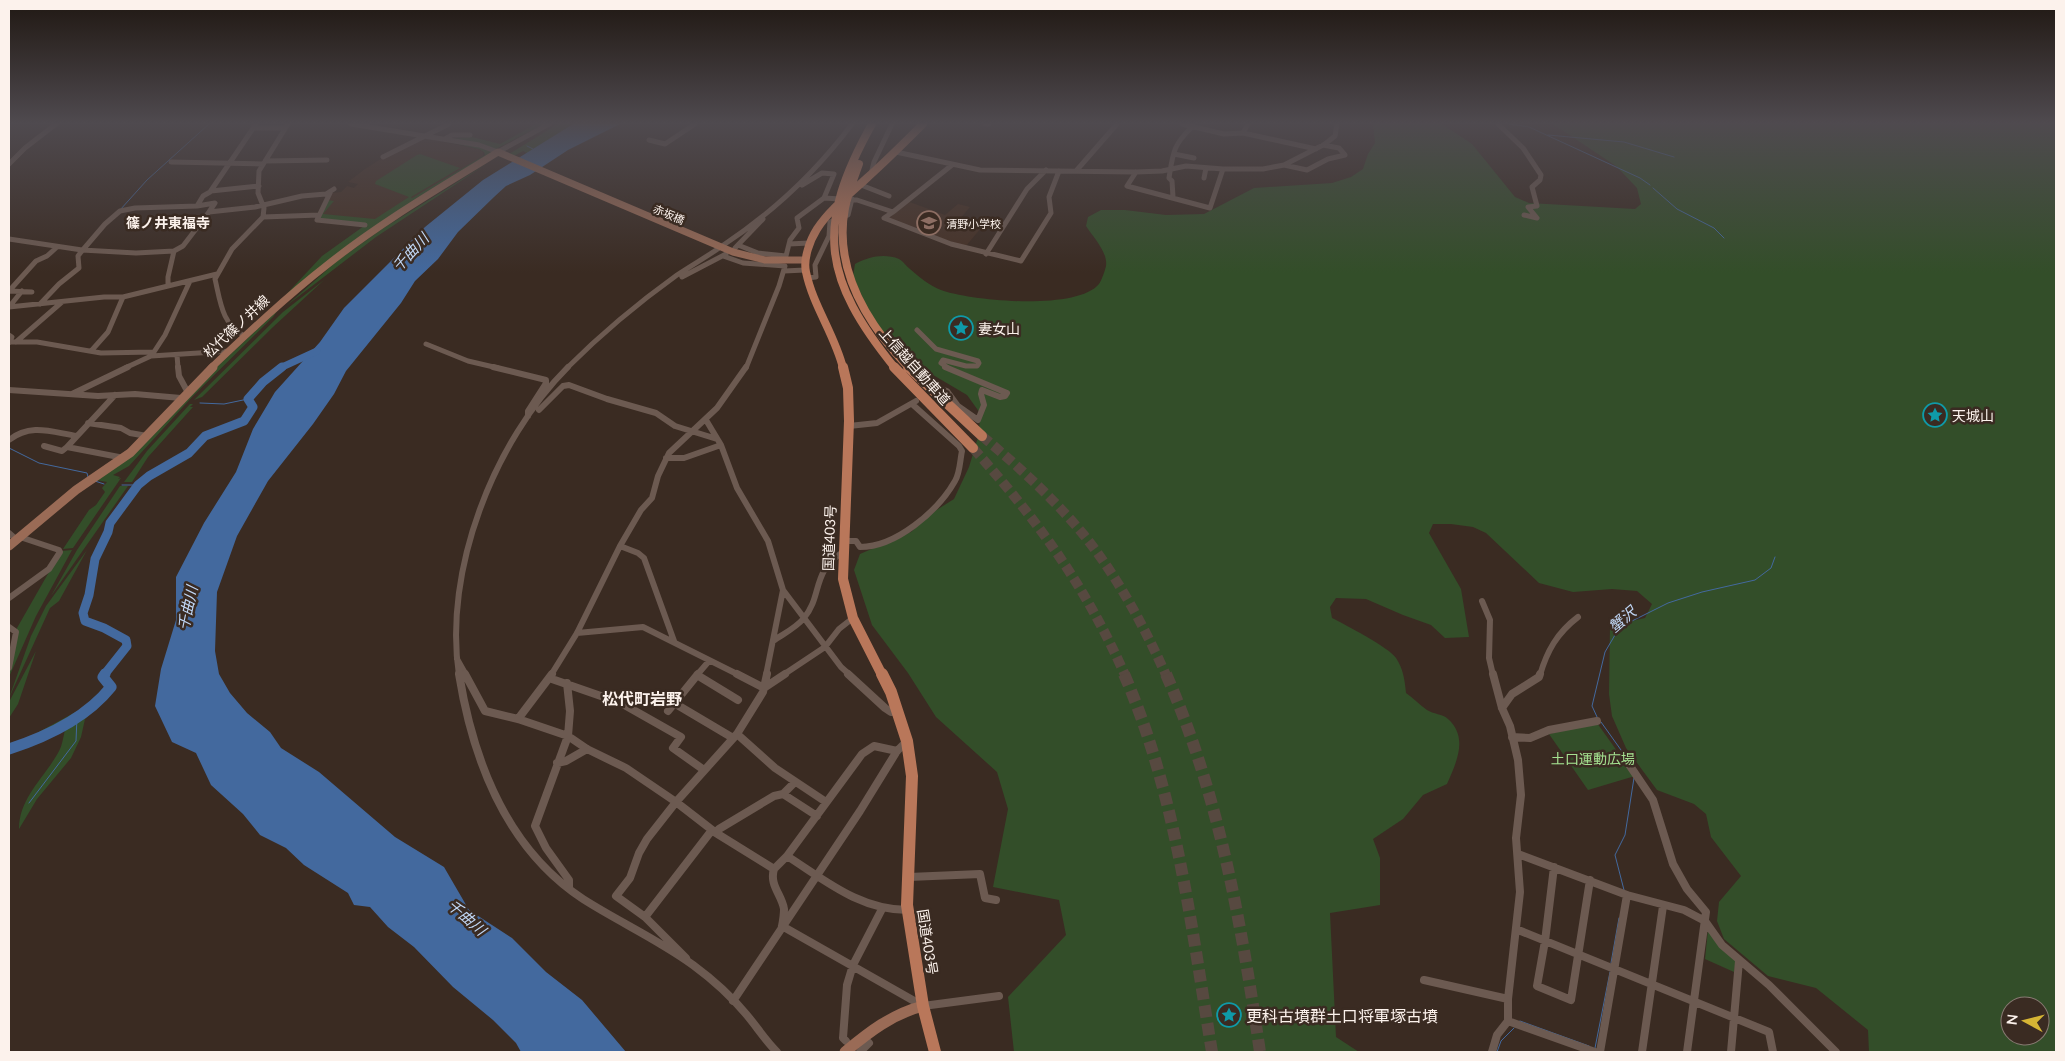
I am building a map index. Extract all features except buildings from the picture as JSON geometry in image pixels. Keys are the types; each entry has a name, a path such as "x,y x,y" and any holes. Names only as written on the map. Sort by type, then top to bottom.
{"highway":[{"name":"上信越自動車道","path":"849,174 835,217 839,248 839,273 848,298 870,337 907,381 973,448"},
{"name":"上信越自動車道","path":"846,185 852,174"},
{"path":"806,270 809,243 817,229 872,174"},
{"name":"上信越自動車道","path":"839,248 856,296 877,333 919,380 982,436"},
{"name":"国道403号","path":"806,270 838,350 846,375 850,400 843,579 853,618 891,692 907,741 912,776 908,910 923,1006 935,1052"}],"main road":[{"name":"松代篠ノ井線","path":"9,546 76,490 125,458 189,390 279,305 359,240 394,216 466,174"},
{"name":"赤坂橋","path":"549,174 719,246"},
{"path":"719,246 758,259 806,270"},
{"path":"851,1050 866,1034 896,1014 923,1006"}],"street":[{"path":"197,206 203,196 211,190 221,174"},
{"path":"245,336 240,335 235,330 221,307 214,279 232,249 264,217 265,213 258,193 259,174"},
{"path":"693,965 582,898 569,888 537,857 499,807 473,743 460,686 456,614 462,575 477,518 490,485 528,418 550,388 587,348 621,318 770,211 790,194 809,174"},
{"path":"790,194 821,174"},
{"path":"770,211 736,247 758,253 786,256 790,240 799,228 797,218 824,198 834,174 828,174"},
{"path":"941,174 884,218 913,231 986,254 1021,261 1051,213 1048,206 1050,194 1058,174"},
{"path":"986,254 1027,189 1042,174"},
{"path":"1135,174 1127,186 1210,208 1221,174"},
{"path":"1170,174 1168,178 1172,181 1173,197"},
{"path":"1204,178 1205,174"},
{"path":"1524,215 1537,218 1528,207 1537,206 1532,187 1540,180 1540,174"},
{"path":"861,184 890,196"},
{"path":"211,190 258,186"},
{"path":"209,212 263,206 292,198 332,191 317,220 365,225"},
{"path":"824,198 849,199 893,212"},
{"path":"784,271 806,270 816,277 815,265 829,236 830,222 848,215 849,199"},
{"path":"9,239 82,250 136,253 174,251 184,246 215,203 181,208 118,211 82,250 78,256 79,268 76,272 60,284 40,304"},
{"path":"264,217 319,215"},
{"path":"789,244 809,243"},
{"path":"9,291 36,261 47,256 57,247"},
{"path":"168,286 168,276 174,251"},
{"path":"518,719 549,678 577,633 620,546 641,510 652,498 658,476 669,453 706,420 733,389 744,372 785,266 742,263 725,255 662,287"},
{"path":"9,307 104,297 123,297 217,274"},
{"path":"72,394 152,354 165,335 190,281"},
{"path":"9,291 32,292"},
{"path":"9,307 22,291"},
{"path":"92,350 108,332 123,297"},
{"path":"11,340 62,302"},
{"path":"917,330 923,340 936,350 978,361 979,363 977,366 972,367 944,360 941,363 943,366 1006,393 1005,396 1000,396 982,390 981,394 984,405 978,420 958,406 947,391 941,389"},
{"path":"11,340 111,353 178,355 230,351"},
{"path":"426,344 468,361 546,380 546,383 528,411 528,418"},
{"path":"178,355 179,376 189,390"},
{"path":"528,418 534,415 563,386 569,385 607,399 656,413 675,426 719,442"},
{"path":"9,390 115,396 135,394 181,398"},
{"path":"44,446 62,451 115,396"},
{"path":"774,640 804,618 825,567 843,546 856,541 860,546 869,547 897,536 917,524 934,509 956,480 962,451 914,402 877,423 849,426"},
{"path":"706,420 719,442 737,488 770,546 783,590 841,667 891,712 898,711"},
{"path":"88,423 116,427 126,430 130,434 147,436"},
{"path":"9,440 18,433 30,429 77,436"},
{"path":"666,458 684,458 719,442"},
{"path":"67,447 125,458"},
{"path":"9,533 19,538 59,550 60,552 49,569 9,598"},
{"path":"620,546 638,553 644,558 674,641"},
{"path":"777,1052 767,1043 745,1012 733,1000 693,965 645,917 634,911 616,896 630,878 638,852 647,839 676,802 735,736 764,688 783,590"},
{"path":"1482,601 1490,620 1489,658 1518,760 1521,795 1516,838 1520,892 1516,944 1508,999 1508,1021 1497,1035 1492,1052"},
{"path":"1502,708 1512,694 1539,677 1547,652 1569,624 1578,617"},
{"path":"764,688 826,647 839,630 853,618"},
{"path":"9,627 16,632 9,668"},
{"path":"577,633 643,628 674,641 709,661 764,688"},
{"path":"457,659 485,711 518,719 568,736 587,749 626,768 714,831 774,869"},
{"path":"668,711 709,661"},
{"path":"697,675 738,700"},
{"path":"549,678 622,703 681,737 673,748 704,770"},
{"path":"568,683 570,711 568,736 535,826 546,848 569,880 569,888"},
{"path":"674,703 735,736 775,768 826,802"},
{"path":"1512,738 1530,738 1549,730 1597,721"},
{"path":"733,1000 860,811 896,751 907,741"},
{"path":"782,926 784,908 775,890 772,875 774,869 787,856 862,754 874,746 896,751"},
{"path":"557,763 566,761 587,749"},
{"path":"1626,760 1653,800 1669,855 1687,889 1706,912 1687,1052"},
{"path":"645,917 714,831 774,796 782,794 795,782"},
{"path":"782,794 817,816"},
{"path":"1518,854 1627,895 1684,910 1705,922 1722,945 1769,985 1836,1052"},
{"path":"787,856 864,903 882,908 908,910"},
{"path":"1554,867 1545,941 1537,986 1571,1000 1590,880"},
{"path":"909,877 980,874 985,898 996,900"},
{"path":"1600,1052 1627,895"},
{"path":"1642,1052 1663,906"},
{"path":"869,1043 851,1050 843,1038 847,985 853,965 882,908"},
{"path":"782,926 923,1006 999,996"},
{"path":"1516,929 1769,1032 1773,1052"},
{"path":"1731,1052 1739,961"},
{"path":"1424,980 1508,999"},
{"path":"1508,1021 1595,1052"}],"shaded area":[{"path":"359,174 454,174 370,224 318,220 332,193 341,192 347,186 354,188 358,184 348,182"},
{"name":"清野小学校","path":"907,201 945,215 958,204 970,207 958,221 981,228 966,246 932,236 887,217"}],"green space":[{"path":"388,174 451,174 412,198 454,174 458,174 411,203 282,299 322,256 368,225 318,220 327,200 334,201 323,214 375,219 409,197 375,184 376,181"},
{"path":"472,174 376,237 286,306 337,261 382,229"},
{"path":"1356,174 1496,174 1515,197 1529,203 1635,209 1641,204 1637,188 1623,174 2056,174 2056,1052 1869,1052 1868,1030 1816,988 1768,976 1724,939 1717,921 1719,902 1741,876 1711,837 1706,814 1694,804 1657,790 1626,748 1612,716 1609,694 1610,626 1645,618 1652,604 1637,591 1612,589 1573,592 1539,583 1486,533 1473,527 1433,524 1429,533 1461,589 1469,637 1445,638 1431,625 1366,599 1336,598 1330,607 1332,618 1366,636 1385,648 1396,658 1402,670 1406,693 1427,710 1448,719 1458,734 1459,742 1457,759 1447,784 1423,795 1403,819 1373,839 1380,858 1380,905 1330,913 1336,1037 1359,1052 1014,1052 1008,997 1066,935 1059,900 993,887 1008,809 997,772 936,717 908,673 872,625 854,570 860,554 911,532 935,511 954,499 969,467 979,434 980,413 967,395 923,369 886,337 871,316 853,276 855,264 865,259 893,257 900,260 920,278 941,290 975,298 1047,301 1069,298 1087,292 1099,284 1103,275 1106,266 1105,255 1086,226 1088,217 1101,210 1125,210 1166,215 1204,214 1254,188 1332,183"},
{"path":"324,280 202,397 194,400 283,312"},
{"path":"278,310 193,396 129,466 113,475 120,477 118,479 121,478 73,548 63,549 89,510 96,505 105,492 102,488 107,482 96,480"},
{"path":"190,404 193,404 190,407 193,407 148,457 132,482 124,482 147,451"},
{"path":"120,486 128,486 51,596 77,550"},
{"path":"72,550 36,616 9,677 17,628 61,551"},
{"path":"87,550 59,601 50,608 9,698 31,636 46,606"},
{"path":"36,651 18,704 9,718 9,702"},
{"path":"98,705 85,719 81,737 71,758 37,799 19,829 23,808 33,789 59,751 65,730 59,730 24,747 9,751 9,746 83,708"},
{"name":"土口運動広場","path":"1597,723 1635,776 1588,790 1549,734"},
{"path":"1708,930 1736,961 1734,972 1705,959"}],"water":[{"name":"千曲川","path":"493,174 532,174 506,186 458,232 438,259 415,281 401,303 346,371 334,394 313,424 268,481 237,536 217,592 215,651 219,674 230,693 247,713 270,732 281,748 319,772 395,837 444,867 469,910 512,938 546,972 582,1000 626,1052 521,1052 516,1043 493,1020 453,987 414,947 388,927 370,907 354,905 348,893 304,865 286,848 260,835 243,814 211,785 196,753 172,742 155,706 161,669 176,620 176,577 204,523 236,472 253,429 275,392 320,342 344,308 425,227"}],"waterway":[{"path":"120,210 154,174"},
{"path":"1630,174 1650,185"},
{"path":"1653,188 1677,209 1714,228 1724,238"},
{"path":"282,367 317,351"},
{"path":"104,675 127,646 126,640 104,628 85,621 83,613 89,595 95,559 108,532 110,523 138,485 149,476 189,453 205,436 244,421 253,407 248,399 263,382 282,367"},
{"path":"200,403 224,404 248,399"},
{"path":"9,448 39,463 87,473 88,477"},
{"path":"95,481 104,484"},
{"path":"122,485 138,485"},
{"name":"蟹沢","path":"1598,719 1592,706 1605,652 1615,635 1628,623 1668,603 1702,592 1755,580 1771,568 1775,557"},
{"path":"9,749 65,725 90,708 111,687 103,677 105,674"},
{"path":"29,803 76,741 77,717"},
{"name":"蟹沢","path":"1601,722 1626,757"},
{"name":"蟹沢","path":"1624,890 1615,855 1625,835 1634,778"},
{"path":"1611,963 1619,918"},
{"path":"1595,1048 1610,972"},
{"path":"1520,1021 1589,1046"},
{"path":"1497,1052 1501,1041 1514,1028"}],"tunnel":[{"path":"982,436 1047,495 1083,534 1129,602 1149,638 1166,675"},
{"path":"973,448 1019,502 1058,555 1094,612 1125,675"},
{"path":"1124,674 1142,719 1157,765 1169,812 1189,908 1212,1052"},
{"path":"1166,674 1200,765 1226,859 1245,955 1260,1052"}],"place":[{"name":"清野小学校","path":"929,223"},
{"name":"妻女山","path":"961,328"},
{"name":"天城山","path":"1935,415"},
{"name":"更科古墳群土口将軍塚古墳","path":"1229,1015"}],"district":[{"name":"篠ノ井東福寺","path":"168,222"},
{"name":"松代町岩野","path":"642,698"}]}
